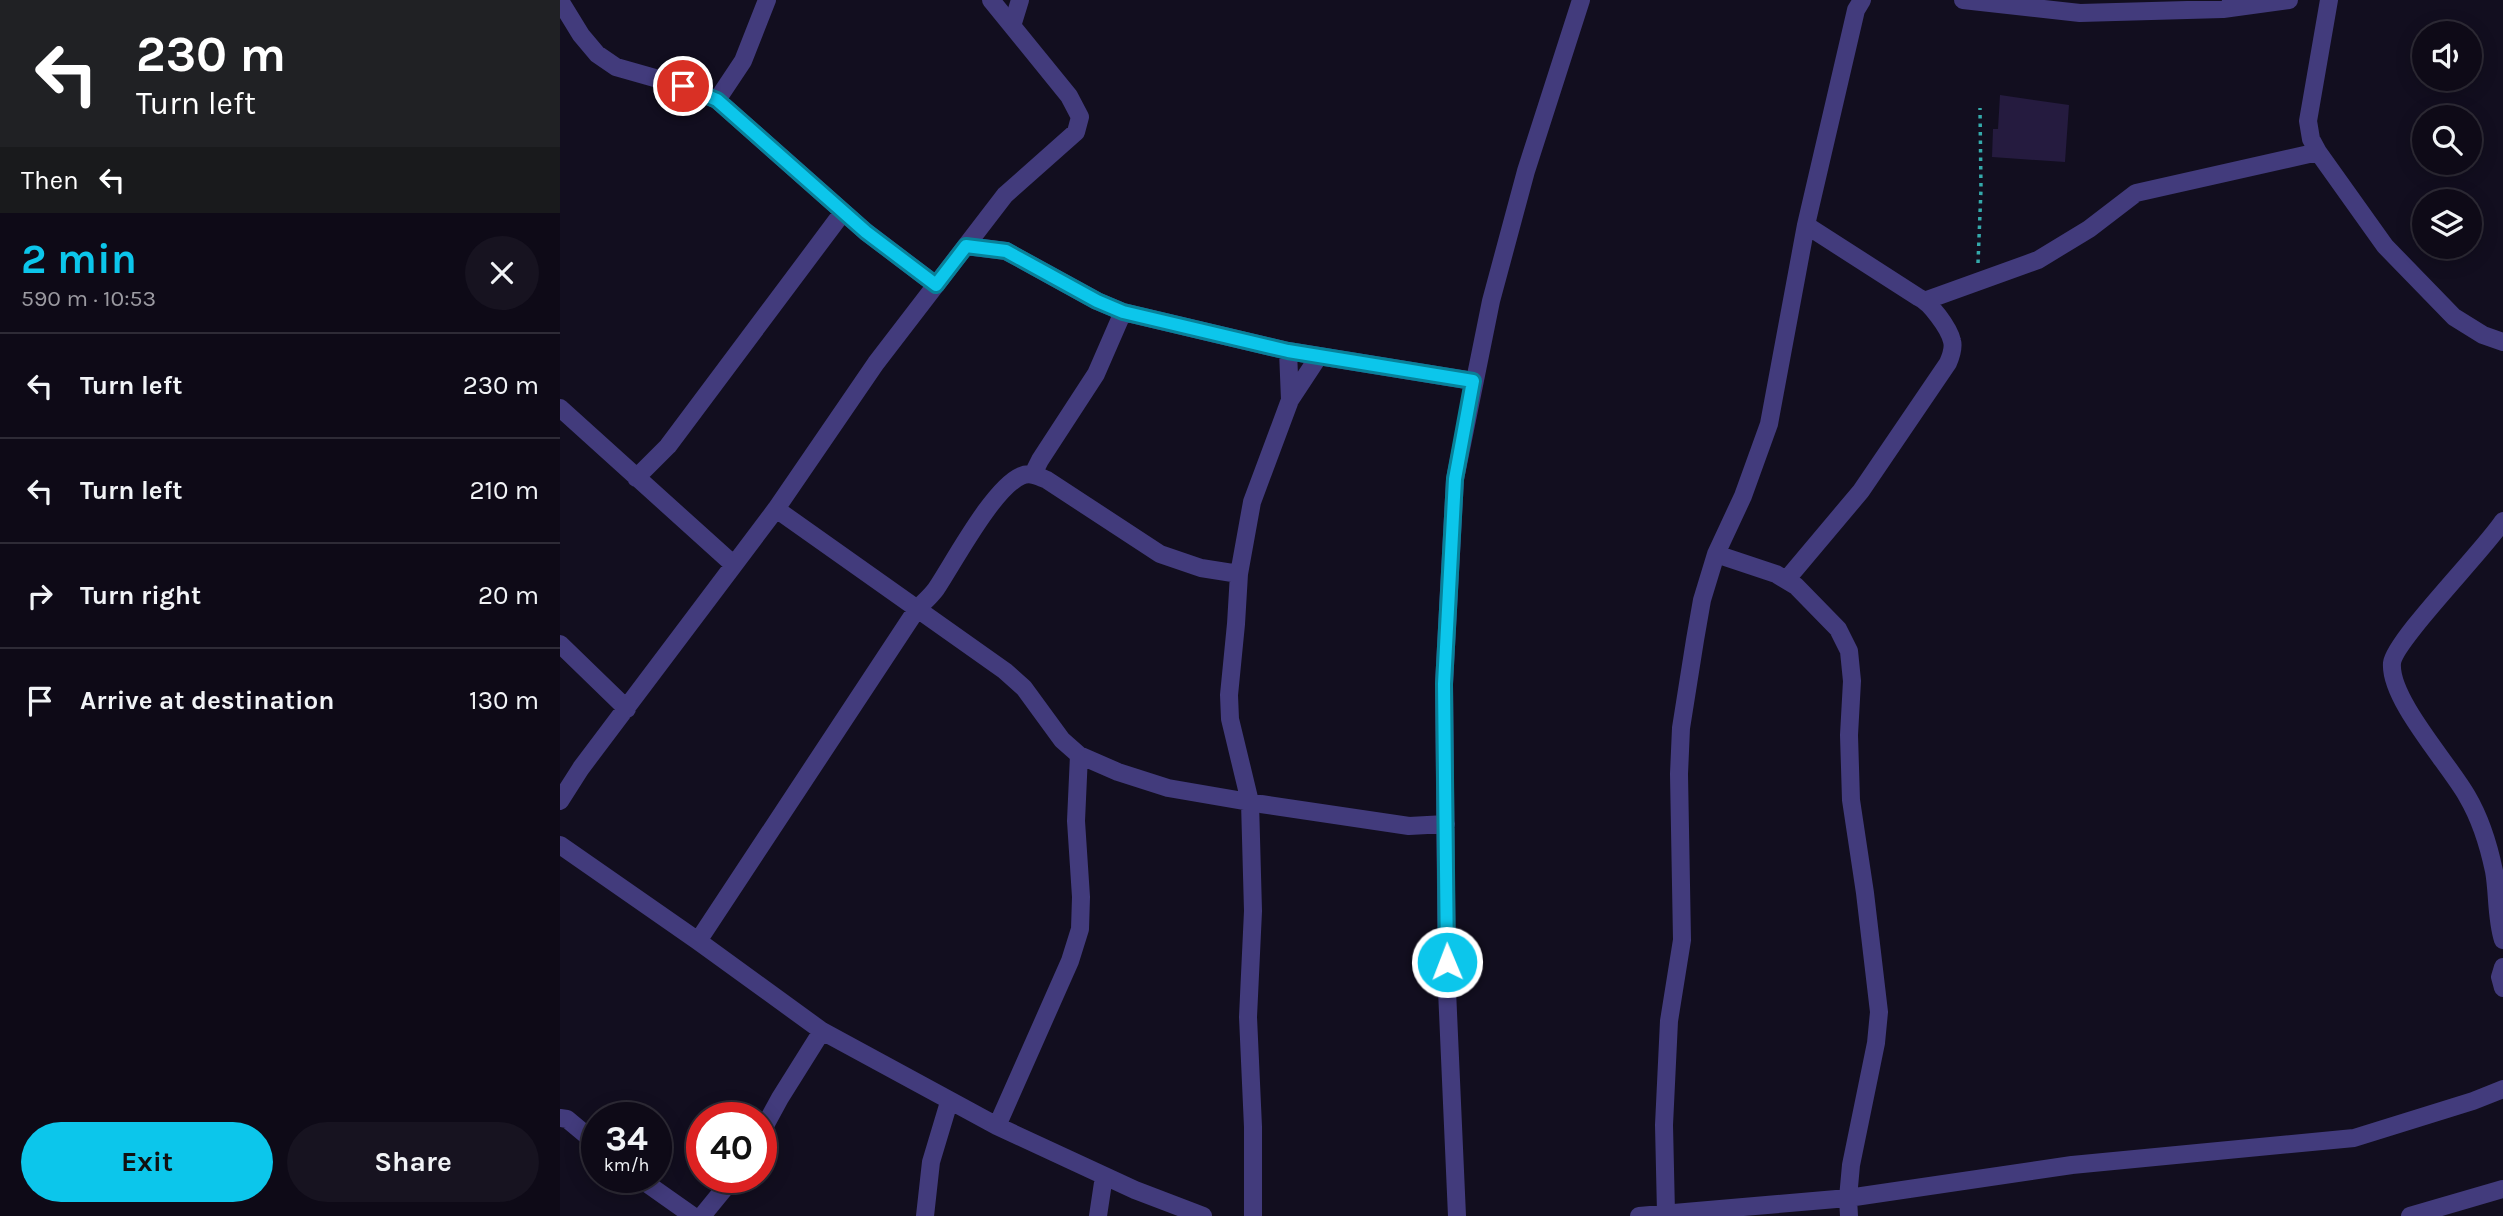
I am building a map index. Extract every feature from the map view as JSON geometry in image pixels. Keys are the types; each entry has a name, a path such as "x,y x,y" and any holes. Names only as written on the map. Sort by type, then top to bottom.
{"street":[{"path":"717,100 743,61 767,0"},
{"path":"560,801 581,768 776,509 876,363 1005,195 1076,132 1080,117 1069,96 991,0"},
{"path":"1012,26 1020,0"},
{"path":"1457,1216 1447,990 1444,684 1455,479 1491,301 1526,171 1581,0"},
{"path":"1666,1213 1664,1125 1669,1021 1682,940 1679,787 1681,728 1702,600 1716,554 1743,496 1769,424 1806,225 1856,9 1862,0"},
{"path":"1963,0 2080,13 2223,9 2289,0"},
{"path":"2329,0 2308,121 2311,139 2385,246 2418,282 2454,317 2483,335 2503,342"},
{"path":"562,5 597,54 616,66 683,86 717,100 843,212 936,285"},
{"path":"560,32 581,34"},
{"path":"1806,225 1918,297 1927,300 2038,260 2089,229 2136,194 2318,152"},
{"path":"636,478 668,446 843,212"},
{"path":"986,220 1006,251"},
{"path":"966,246 1006,251 1085,295 1123,312 1288,351 1473,381"},
{"path":"1787,579 1861,491 1948,363 1953,341 1927,300"},
{"path":"1033,474 1096,374 1123,312"},
{"path":"1288,351 1290,400"},
{"path":"1253,1216 1254,1127 1248,1017 1253,911 1250,803 1230,719 1228,695 1237,624 1243,540 1252,502 1290,400 1319,356"},
{"path":"560,408 734,565"},
{"path":"698,940 918,609 934,591 967,537 998,496 1020,476 1033,474 1047,480 1160,554 1201,568 1239,574"},
{"path":"776,509 1005,671 1024,688 1062,740 1079,755 1118,772 1168,788 1409,826 1446,824"},
{"path":"2503,521 2418,624 2396,653 2392,663 2396,684 2404,702 2468,797 2482,830 2493,869 2503,940"},
{"path":"1716,554 1787,579 1838,629 1849,650 1853,681 1849,735 1851,800 1879,1012 1876,1043 1851,1165 1848,1207"},
{"path":"560,644 627,709"},
{"path":"997,1126 1070,961 1080,929 1081,897 1076,821 1079,755"},
{"path":"560,845 698,940 822,1031 997,1126 1203,1216"},
{"path":"2503,967 2500,977 2503,988"},
{"path":"777,1104 822,1031"},
{"path":"1639,1216 1848,1207 2072,1165 2354,1138 2503,1089"},
{"path":"925,1216 931,1162 950,1102"},
{"path":"560,1118 567,1119 581,1131"},
{"path":"1098,1216 1104,1175"},
{"path":"2410,1216 2503,1189"},
{"path":"660,1193 693,1216"},
{"path":"702,1216 721,1193"}],"path":[{"path":"1978,282 1980,108"}],"building":[{"path":"2000,95 2069,105 2065,162 1992,157 1993,129 1998,129"}],"route":[{"path":"683,86 717,100 866,232 936,285 966,246 1006,251 1050,277 1123,312 1288,351 1473,381 1455,479 1444,684 1447,962"}]}
